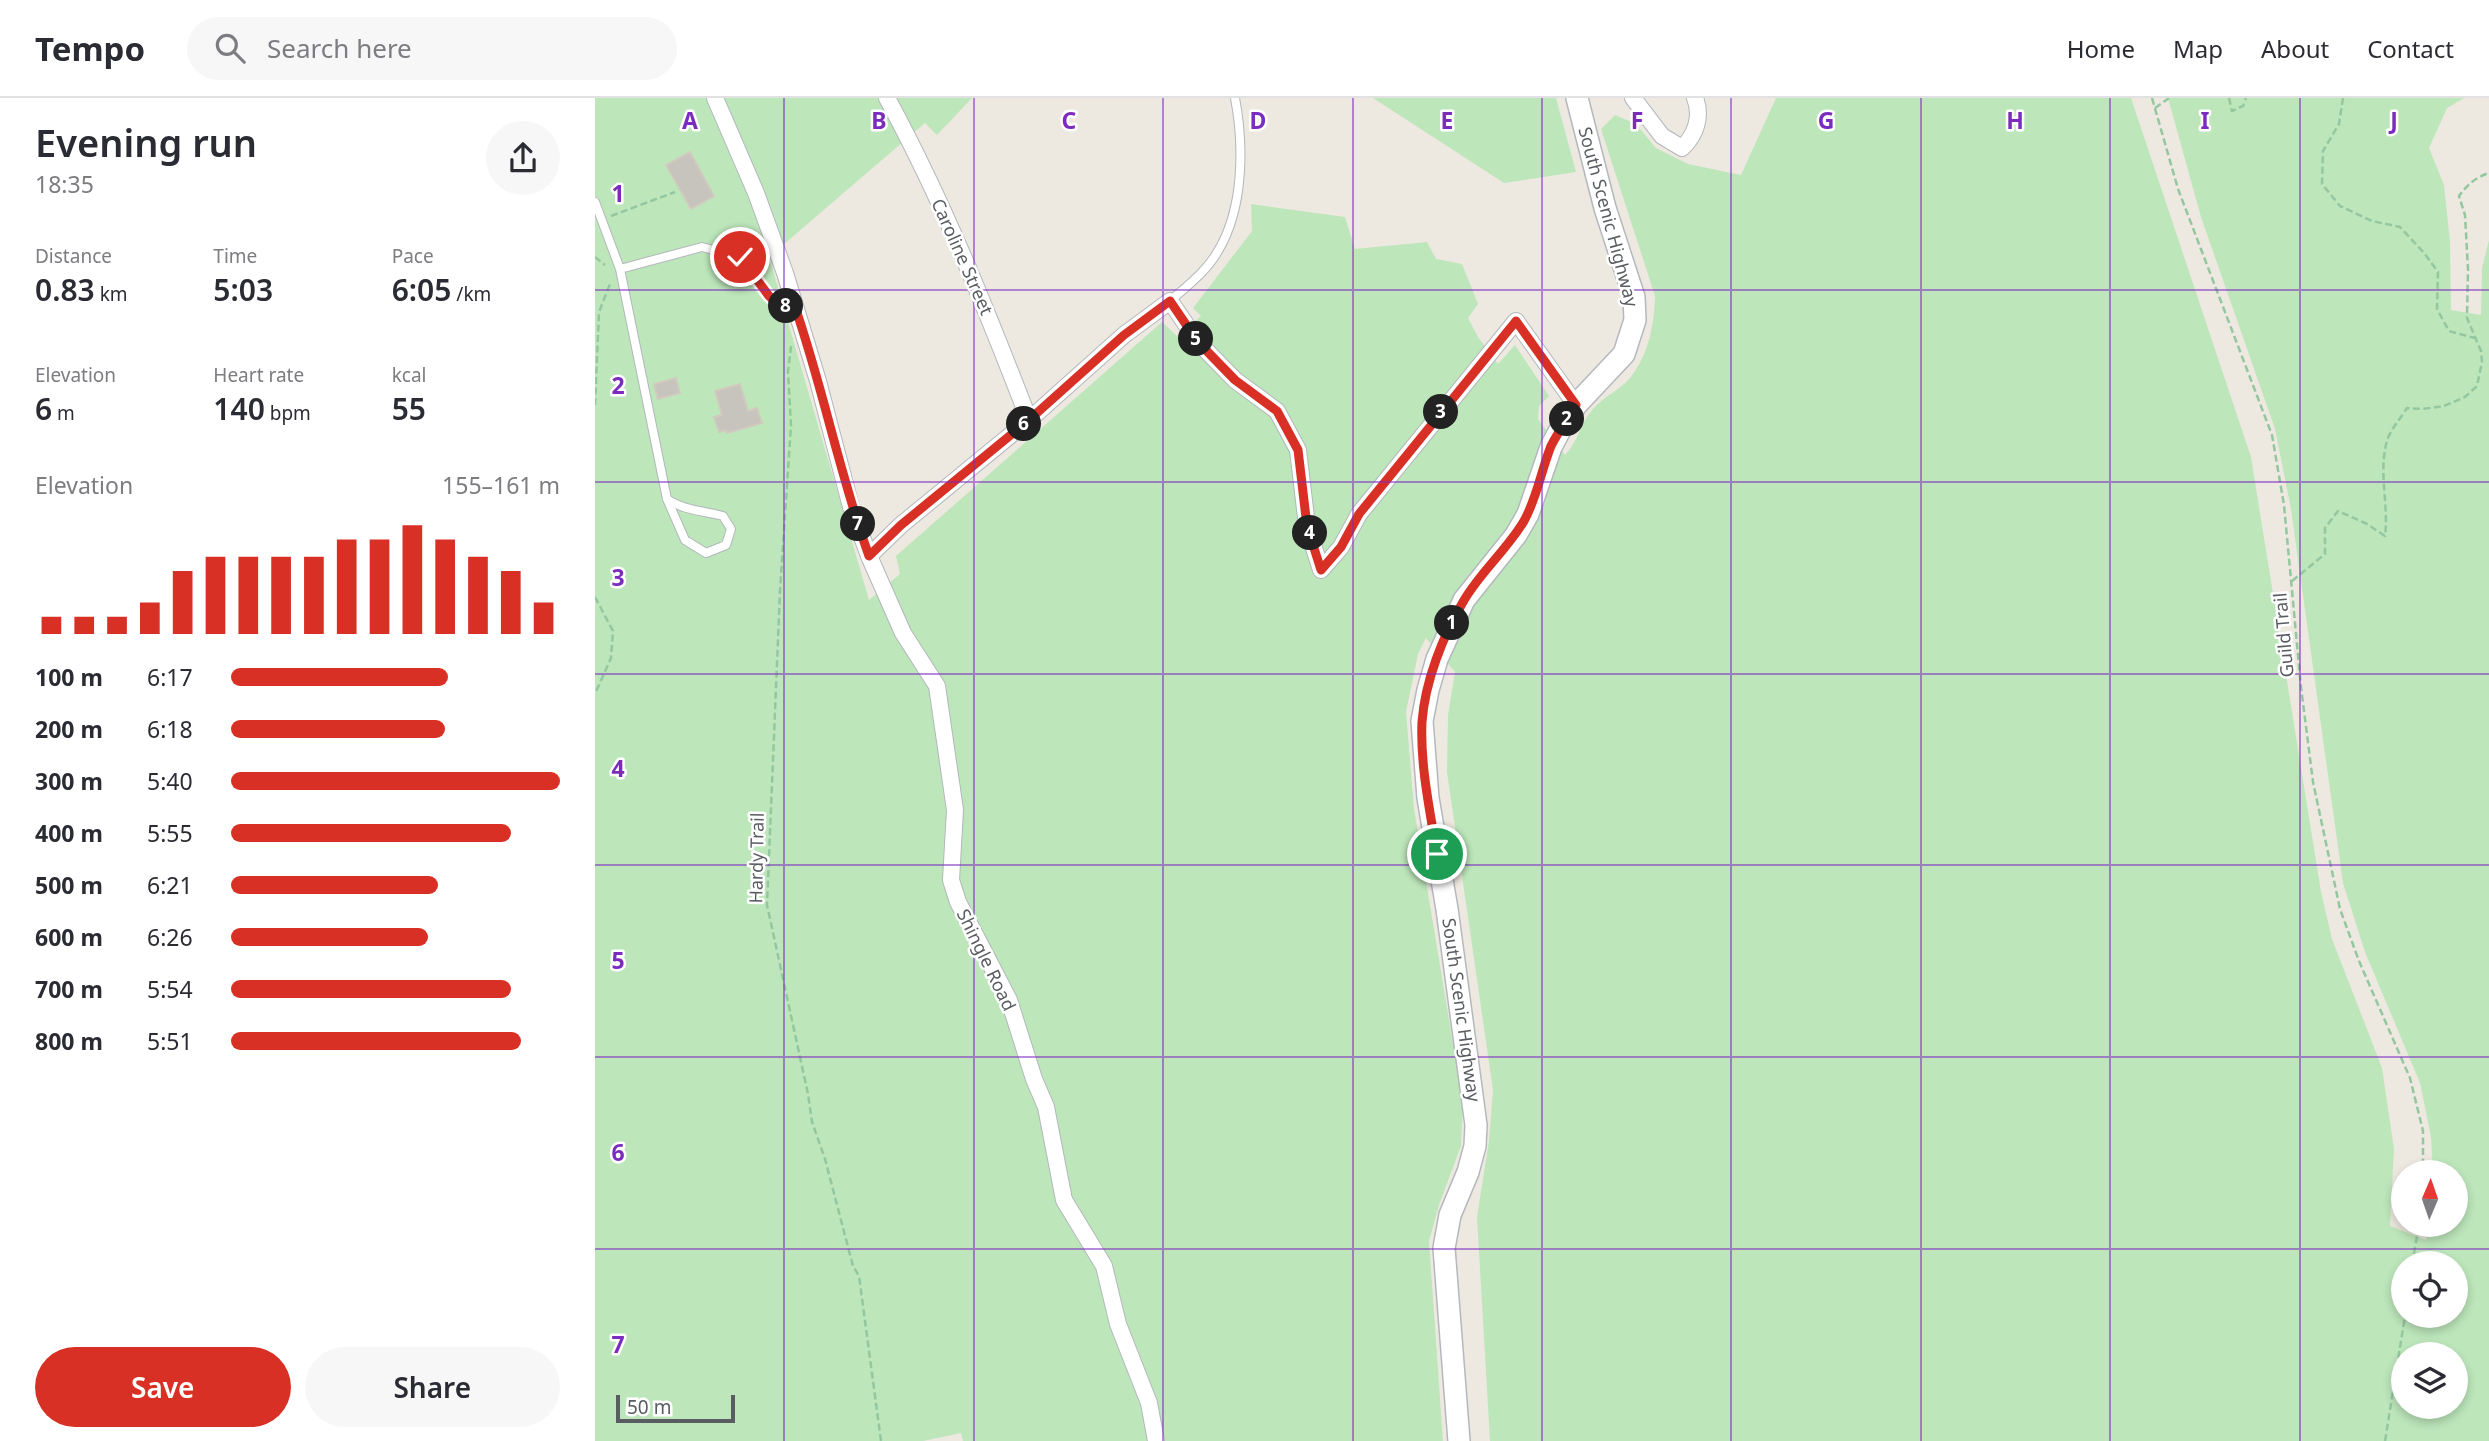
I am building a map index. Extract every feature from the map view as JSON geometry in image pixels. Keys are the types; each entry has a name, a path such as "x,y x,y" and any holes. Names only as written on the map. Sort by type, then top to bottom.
{"main road":[{"name":"South Scenic Highway","path":"1459,1441 1444,1248 1450,1215 1468,1172 1475,1146 1476,1125 1447,909 1428,798 1422,721 1428,690 1449,628 1464,600 1516,535 1528,514 1551,447 1576,405 1624,354 1635,320 1634,297 1605,208 1577,98"}],"street":[{"name":"Shingle Road","path":"715,98 756,193 785,273 851,507 869,556 903,633 937,686 955,810 951,880 958,902 1009,1000 1034,1079 1046,1107 1064,1200 1104,1266 1118,1324 1149,1403 1156,1441"},
{"name":"Caroline Street","path":"887,98 913,146 983,302 1029,420"},
{"path":"1633,98 1662,136 1682,148 1693,137 1699,108 1695,98"},
{"path":"869,556 901,525 1029,420 1124,335 1170,301 1198,342 1235,380 1277,411 1298,450 1307,526 1321,570 1341,547 1359,514 1516,321 1576,405"}],"lane":[{"path":"1170,301 1201,274 1218,251 1231,221 1241,164 1241,129 1235,98"},
{"path":"595,202 620,269 667,499 685,540 706,553 726,545 731,529 723,516 693,508 679,508 667,499"},
{"path":"620,269 634,263 702,247 740,257 769,296 781,307 794,304"}],"path":[{"name":"Guild Trail","path":"2152,98 2178,189 2272,435 2284,505 2313,782 2340,909 2359,961 2410,1078 2423,1131 2423,1160"},
{"path":"2155,108 2169,98"},
{"path":"2229,98 2232,111 2242,106 2246,98"},
{"path":"2343,98 2339,124 2323,151 2322,184 2340,206 2372,221 2400,227 2438,272 2437,309 2449,331 2478,339"},
{"path":"2292,580 2325,554 2325,528 2338,511 2367,524 2385,536 2387,517 2384,470 2387,440 2407,408 2444,406 2465,397 2477,386 2482,362 2478,339 2467,318 2465,215 2459,196 2465,187 2480,175 2489,173"},
{"path":"602,220 675,192"},
{"path":"595,405 600,312 610,284"},
{"name":"Hardy Trail","path":"791,345 788,372 791,425 780,592 767,905 812,1122 853,1266 859,1276 881,1441"},
{"path":"595,597 613,631 611,658 595,694"},
{"path":"2385,1441 2403,1328"}],"green space":[{"path":"595,98 972,98 937,135 925,123 769,257 869,600 900,574 896,556 1162,322 1177,336 1201,316 1193,308 1252,231 1251,204 1345,217 1355,249 1427,242 1436,259 1462,264 1478,304 1468,318 1478,337 1498,364 1515,345 1549,396 1539,406 1538,419 1565,455 1593,409 1626,382 1636,369 1646,349 1653,318 1655,296 1601,129 1615,115 1636,124 1656,148 1688,164 1741,175 1776,98 2131,98 2251,457 2321,892 2332,939 2382,1068 2394,1149 2393,1160 2391,1160 2391,1237 2418,1237 2426,1240 2427,1237 2468,1237 2468,1160 2432,1160 2431,1137 2420,1083 2365,952 2343,883 2291,509 2275,429 2201,217 2168,98 2464,98 2447,108 2429,148 2444,185 2450,242 2451,310 2481,315 2482,268 2489,240 2489,1441 1490,1441 1477,1217 1489,1141 1493,1090 1447,772 1448,715 1455,672 1426,638 1418,654 1406,712 1414,809 1463,1104 1461,1146 1429,1241 1443,1441 963,1441 961,1433 923,1441 595,1441"},
{"path":"1373,98 1556,98 1576,172 1504,183"}],"building":[{"path":"690,152 714,196 691,209 666,165"},
{"path":"676,378 680,393 658,399 654,384"},
{"path":"740,384 748,411 757,408 762,423 727,433 726,430 719,432 714,417 722,415 715,391"}],"route":[{"path":"740,257 769,296 781,307 794,304 851,507 869,556 901,525 1029,420 1124,335 1170,301 1198,342 1235,380 1277,411 1298,450 1307,526 1321,570 1341,547 1359,514 1516,321 1576,405 1551,447 1528,514 1516,535 1464,600 1437,659 1425,703 1422,745 1437,854"}]}
